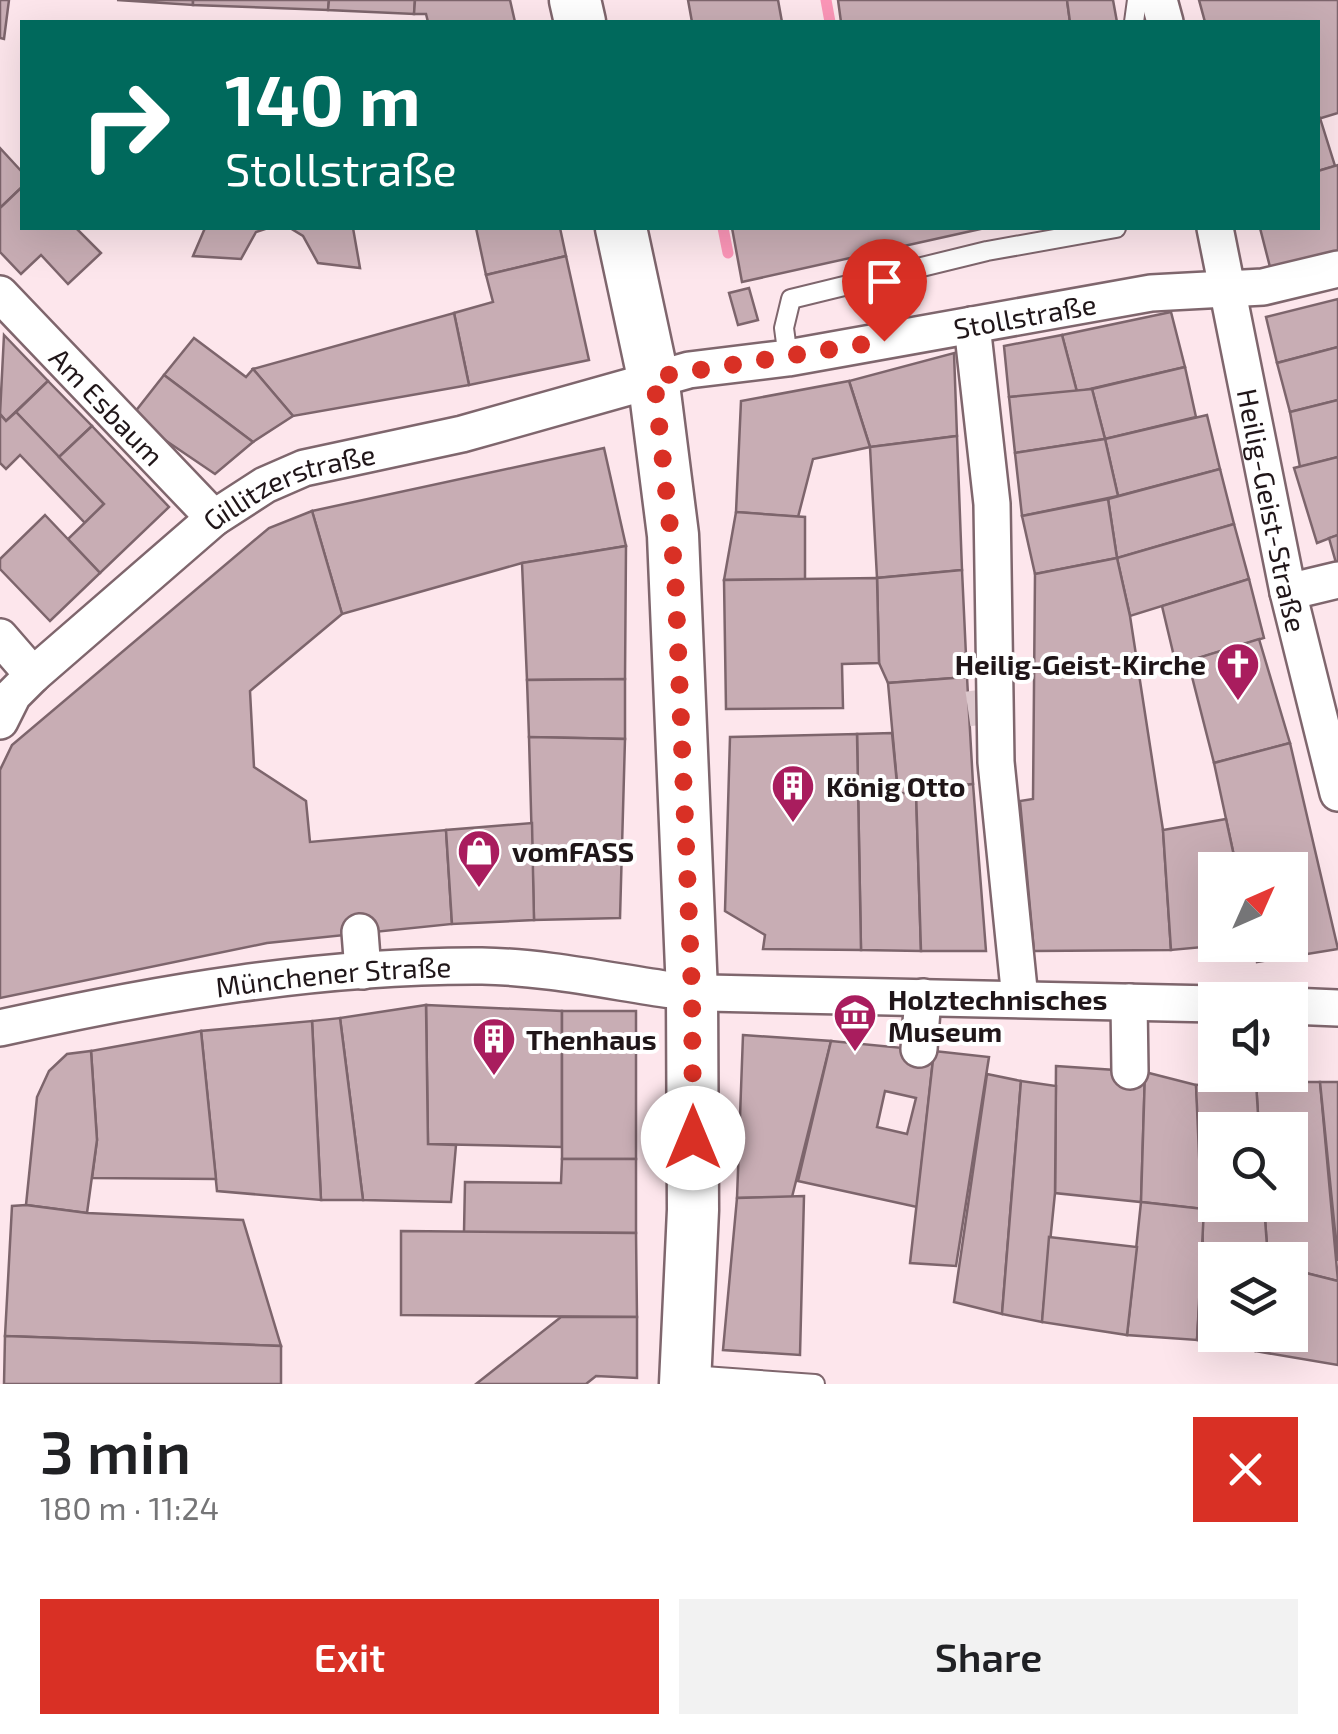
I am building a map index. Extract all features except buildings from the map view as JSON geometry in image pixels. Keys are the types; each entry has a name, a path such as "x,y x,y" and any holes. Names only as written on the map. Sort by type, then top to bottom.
{"main road":[{"path":"621,230 654,377 673,536 692,992 693,1210 675,1381"}],"street":[{"name":"Heilig-Geist-Straße","path":"1215,230 1288,592 1338,793"},
{"name":"Stollstraße","path":"654,377 788,358 1151,293 1230,290 1338,269"},
{"name":"Am Esbaum","path":"0,294 214,518"},
{"path":"972,325 992,504 996,762 1020,999"},
{"name":"Gillitzerstraße","path":"0,721 13,695 34,675 214,518 265,485 304,468 462,434 654,377"},
{"path":"1288,592 1338,580"},
{"path":"0,636 34,675"},
{"path":"360,932 363,970"},
{"name":"Münchener Straße","path":"0,1028 86,1009 363,970 486,966 671,990"},
{"path":"707,993 1198,1004"},
{"path":"919,1049 923,997"},
{"path":"1130,1002 1130,1072"},
{"path":"1308,1007 1338,1008"}],"lane":[{"path":"788,358 784,328 791,299 987,251 1105,230"},
{"path":"675,1381 815,1384"}],"waterway":[{"path":"826,0 830,20"},
{"path":"723,230 728,253"}],"tunnel":[{"path":"968,709 996,705"}],"place":[{"name":"Heilig-Geist-Kirche","path":"1238,702"},
{"name":"König Otto","path":"793,824"},
{"name":"vomFASS","path":"479,889"},
{"name":"Holztechnisches Museum","path":"855,1053"},
{"name":"Thenhaus","path":"494,1077"}],"route":[{"path":"693,1138 692,992 675,574 654,377 884,341"}]}
